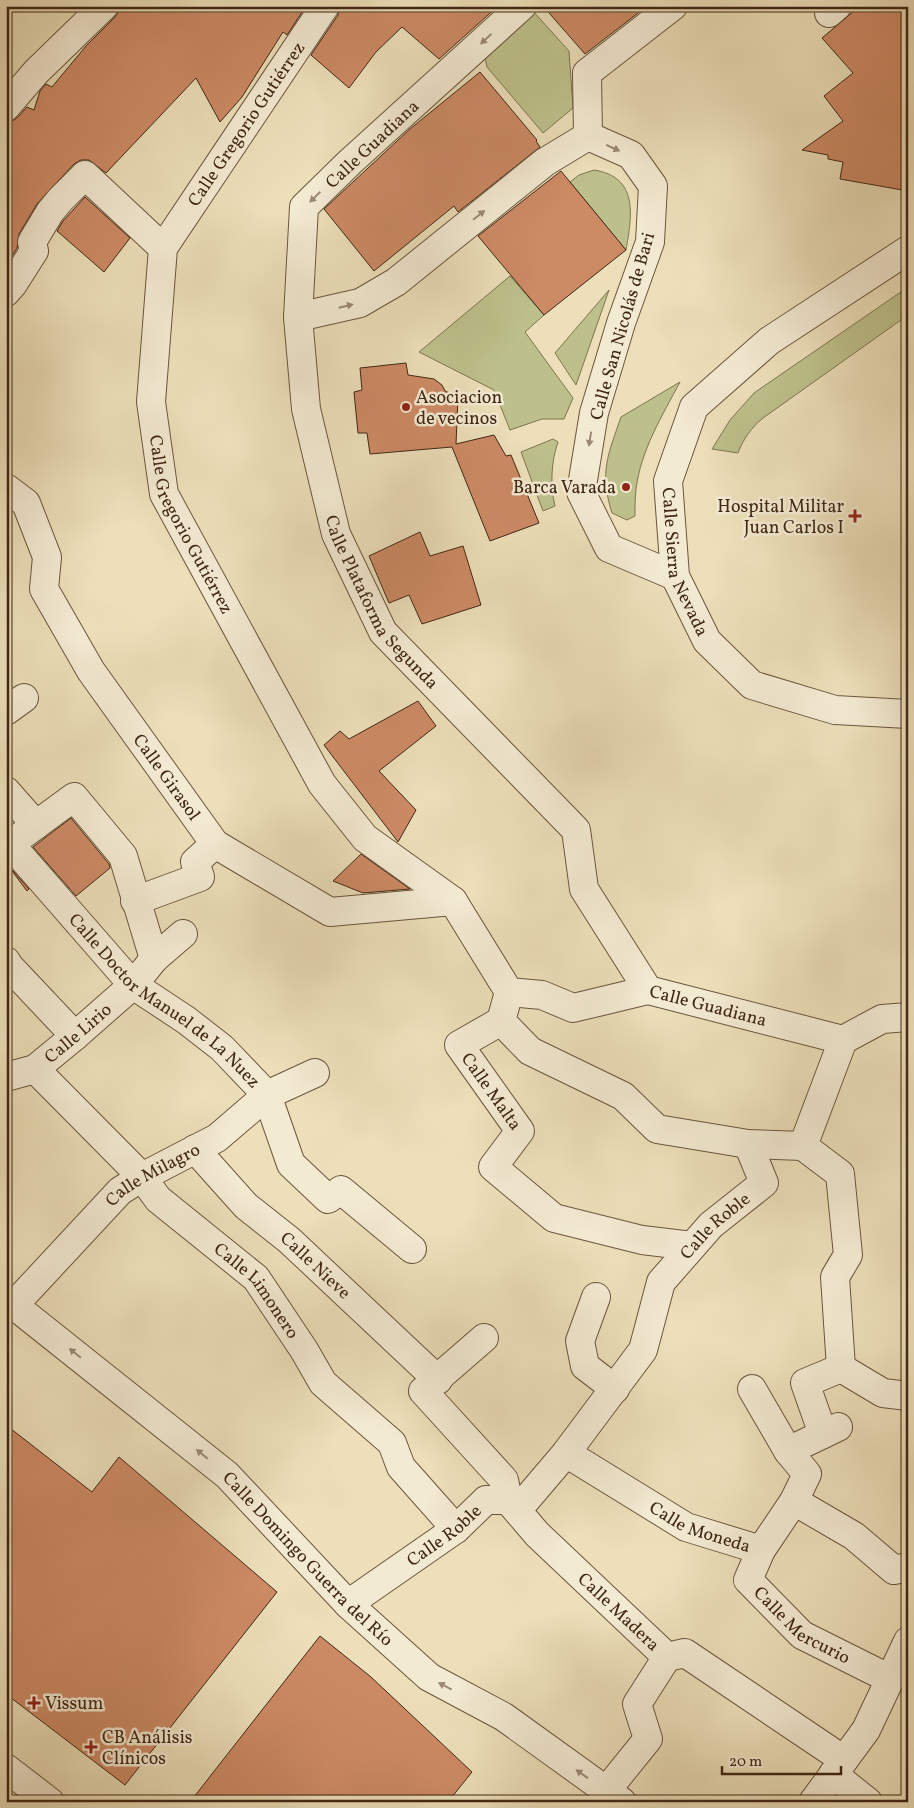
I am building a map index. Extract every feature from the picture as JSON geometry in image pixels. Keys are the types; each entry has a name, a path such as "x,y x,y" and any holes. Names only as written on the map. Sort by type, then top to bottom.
{"street":[{"path":"6,107 36,72 104,6"},
{"name":"Calle Gregorio Gutiérrez","path":"325,6 163,248 151,402 164,494 322,784 365,838 453,901 509,992"},
{"name":"Calle Guadiana","path":"298,317 304,207 350,162 522,6"},
{"path":"298,317 360,302 396,282 545,162 588,136 587,73 673,6"},
{"name":"Calle San Nicolás de Bari","path":"588,136 631,156 653,186 650,242 621,323 594,414 582,492 609,548 675,576"},
{"path":"6,292 14,284 34,250 32,242 50,212 85,176 163,248"},
{"name":"Calle Sierra Nevada","path":"908,250 769,341 694,407 668,481 675,576 707,641 752,685 835,710 908,714"},
{"name":"Calle Plataforma Segunda","path":"298,317 306,409 336,534 383,632 576,830"},
{"name":"Calle Girasol","path":"6,488 26,503 47,558 44,589 91,671 215,844 330,912 453,901"},
{"path":"6,790 36,825"},
{"path":"8,845 74,797 123,856 154,959"},
{"name":"Calle Guadiana","path":"576,830 584,889 648,990 843,1040"},
{"path":"135,900 200,877 195,862 215,844"},
{"name":"Calle Doctor Manuel de La Nuez","path":"8,845 133,986 186,1020 222,1048 267,1095 291,1164 328,1199 341,1190 412,1249"},
{"name":"Calle Lirio","path":"6,1076 35,1069 133,986 154,959 183,934"},
{"path":"6,961 75,1036"},
{"path":"648,990 573,1008 542,995 509,992 501,1021 530,1051 623,1096 657,1129 748,1144 804,1146 840,1174 848,1255 836,1277 841,1368"},
{"path":"804,1146 843,1040 882,1019 908,1017"},
{"name":"Calle Malta","path":"501,1021 459,1045 520,1131 493,1167 554,1218 642,1240 692,1246"},
{"name":"Calle Limonero","path":"35,1069 142,1177 158,1199 256,1278 304,1350 323,1383 392,1443 401,1467 456,1529"},
{"name":"Calle Milagro","path":"10,1302 120,1191 142,1177 217,1138 267,1095 315,1073"},
{"name":"Calle Roble","path":"348,1604 456,1529 486,1500 526,1500 566,1453 643,1350 661,1282 710,1226 764,1183 748,1144"},
{"name":"Calle Nieve","path":"195,1149 246,1206 289,1240 438,1380"},
{"path":"596,1297 580,1341 585,1366 615,1389"},
{"name":"Calle Domingo Guerra del Río","path":"10,1302 227,1475 348,1604 428,1677 504,1717 614,1797"},
{"path":"484,1338 438,1380 423,1391 504,1480 508,1500"},
{"path":"841,1368 883,1392 908,1396"},
{"path":"788,1451 831,1430 805,1383 841,1368"},
{"name":"Calle Moneda","path":"566,1453 686,1527 761,1550 794,1501 807,1474 788,1451 752,1389"},
{"name":"Calle Madera","path":"508,1500 537,1534 667,1658 685,1654 838,1767 868,1802"},
{"path":"794,1501 854,1536 894,1570 908,1568"},
{"name":"Calle Mercurio","path":"761,1550 748,1580 802,1635 890,1680"},
{"path":"813,1802 866,1730 908,1641"},
{"path":"614,1797 648,1739 637,1704 667,1658"},
{"path":"6,1768 50,1802"}],"green space":[{"path":"532,10 569,51 573,108 543,133 487,67 485,58"},
{"path":"594,170 609,174 619,181 625,189 629,200 630,212 626,250 570,182 579,175"},
{"path":"510,276 544,315 525,332 573,398 564,419 542,419 510,430 494,390 419,352"},
{"path":"908,287 908,315 763,418 748,434 738,453 712,449 730,420 754,393"},
{"path":"609,290 576,385 555,353"},
{"path":"680,382 647,447 636,489 635,516 627,520 612,513 606,486 609,453 621,417"},
{"path":"553,439 558,442 552,474 555,506 543,511 521,452"}],"building":[{"path":"119,6 306,6 287,35 283,32 242,97 220,122 196,78 106,173 89,160 81,160 74,164 37,204 19,234 17,248 6,266 6,155 11,122 27,107 34,110 40,91 46,84 52,87 86,46 115,17 119,11"},
{"path":"340,6 498,6 439,59 402,27 376,52 349,88 311,55 338,15"},
{"path":"543,6 647,6 585,54"},
{"path":"860,6 908,6 908,191 840,179 843,162 828,159 828,155 802,150 843,121 824,96 853,73 822,38"},
{"path":"480,72 537,140 540,147 458,212 454,206 374,271 324,209 410,129"},
{"path":"561,171 626,250 544,315 478,236"},
{"path":"85,197 130,238 104,272 57,231 63,221"},
{"path":"406,363 408,375 434,379 442,385 445,391 458,397 456,444 494,435 506,456 511,455 539,523 490,541 452,447 370,454 367,433 358,433 354,392 362,390 360,368"},
{"path":"420,532 430,556 463,546 481,605 422,624 409,595 389,603 369,556"},
{"path":"418,701 436,726 379,771 416,810 398,842 324,745 340,731 349,739"},
{"path":"71,818 109,864 110,868 76,896 33,847"},
{"path":"361,854 410,889 363,893 333,881"},
{"path":"6,863 29,889 27,891"},
{"path":"6,1425 92,1492 119,1457 277,1592 125,1785 6,1694"},
{"path":"320,1636 371,1677 472,1772 448,1802 190,1802"}],"place":[{"name":"Asociacion de vecinos","path":"406,407"},
{"name":"Barca Varada","path":"626,487"},
{"name":"Hospital Militar Juan Carlos I","path":"855,516"},
{"name":"Vissum","path":"34,1703"},
{"name":"CB Análisis Clínicos","path":"91,1747"}]}
